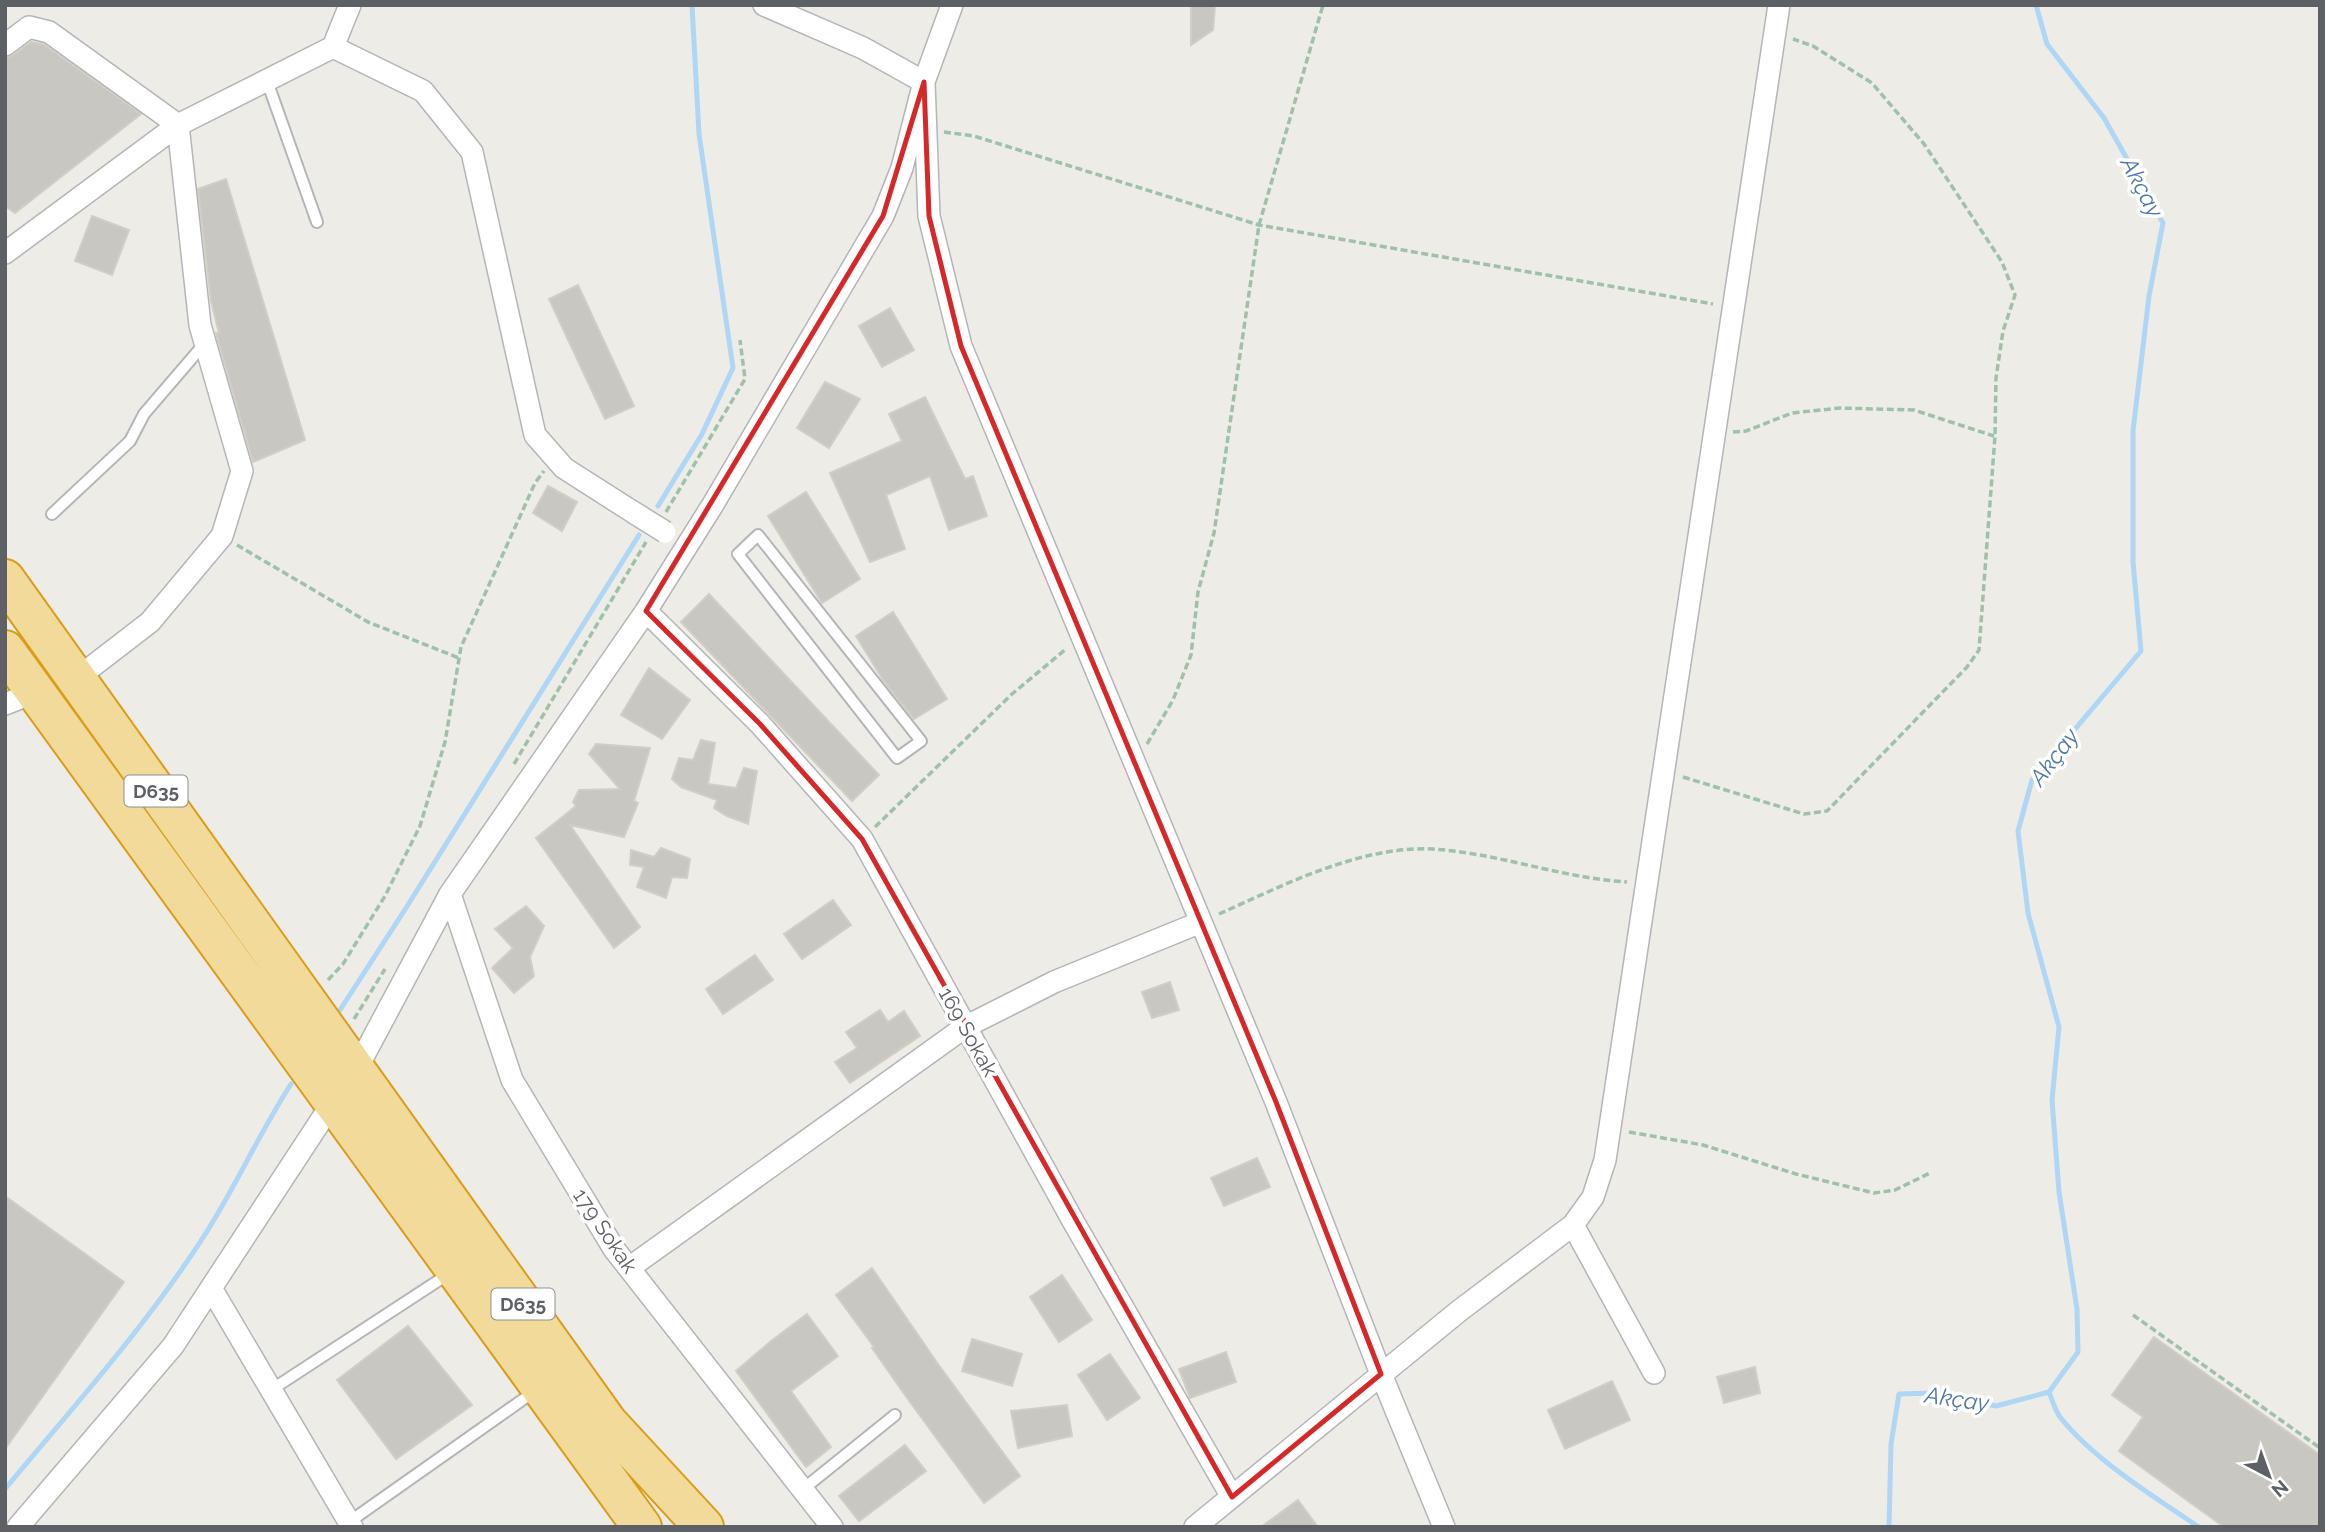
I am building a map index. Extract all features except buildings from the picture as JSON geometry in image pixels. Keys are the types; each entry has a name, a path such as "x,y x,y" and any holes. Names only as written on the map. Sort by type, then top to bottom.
{"highway":[{"name":"D635","path":"5,579 608,1423 704,1527"},
{"name":"D635","path":"5,650 21,698 285,1033 642,1527"}],"street":[{"path":"5,253 178,125 333,47 349,5"},
{"path":"764,5 863,48 923,82"},
{"path":"356,1070 450,894 646,611 883,216 902,168 923,82 952,5"},
{"path":"1195,1527 1381,1374 1573,1225 1593,1197 1605,1160 1610,1128 1779,5"},
{"path":"5,45 30,27 49,32 178,125 200,325 242,471 222,536 150,622 76,679"},
{"path":"333,47 422,91 472,152 535,435 564,468 687,546"},
{"path":"923,82 929,215 961,346 1276,1102 1381,1374 1444,1527"},
{"name":"169 Sokak","path":"646,611 760,724 862,839 1073,1221 1232,1497"},
{"name":"179 Sokak","path":"450,894 512,1080 614,1249 832,1527"},
{"path":"629,1268 965,1027 1054,982 1201,922"},
{"path":"18,1527 173,1346 333,1102"},
{"path":"1573,1225 1654,1373"},
{"path":"211,1288 351,1524"}],"lane":[{"path":"267,81 317,222"},
{"path":"52,514 130,441 144,414 205,343"},
{"path":"758,535 920,741 897,758 738,554 758,535"},
{"path":"271,1390 455,1270"},
{"path":"351,1524 540,1387"},
{"path":"802,1490 895,1415"}],"path":[{"path":"1133,760 1153,737 1173,700 1191,656 1198,592 1214,533 1259,225 1323,5"},
{"path":"1662,776 1686,778 1804,814 1827,811 1967,667 1979,650 1995,436 1996,378 2003,331 2015,295 2001,262 1924,144 1872,83 1813,46 1774,34"},
{"path":"926,129 974,136 1259,225 1733,308"},
{"path":"512,766 660,528 745,379 740,340"},
{"path":"1714,433 1746,430 1792,413 1840,408 1914,410 1995,436"},
{"path":"307,1002 342,964 385,897 420,826 445,742 461,647 535,483 554,457"},
{"path":"222,536 368,622 459,658"},
{"path":"862,839 1012,694 1082,636"},
{"path":"1201,922 1270,891 1361,856 1395,850 1432,849 1471,854 1563,874 1646,884"},
{"path":"348,1027 391,960"},
{"path":"1610,1128 1703,1145 1796,1174 1874,1193 1895,1190 1930,1173"},
{"path":"2133,1315 2320,1448"}],"highlighted area":[{"path":"924,82 929,216 961,346 1276,1102 1381,1374 1232,1497 862,839 760,724 646,611 883,216"}],"waterway":[{"path":"658,506 702,434 733,368 699,134 692,5"},
{"name":"Akçay","path":"1889,1527 1891,1444 1899,1394 1934,1393 1996,1406 2049,1392 2078,1352 2077,1309 2059,1192 2052,1100 2059,1027 2028,913 2018,831 2032,780 2141,651 2133,562 2133,431 2149,296 2163,223 2104,118 2047,44 2036,5"},
{"path":"340,1010 639,535"},
{"path":"5,1489 110,1364 184,1267 291,1084"},
{"path":"2049,1392 2060,1417 2089,1447 2125,1476 2199,1527"}]}
